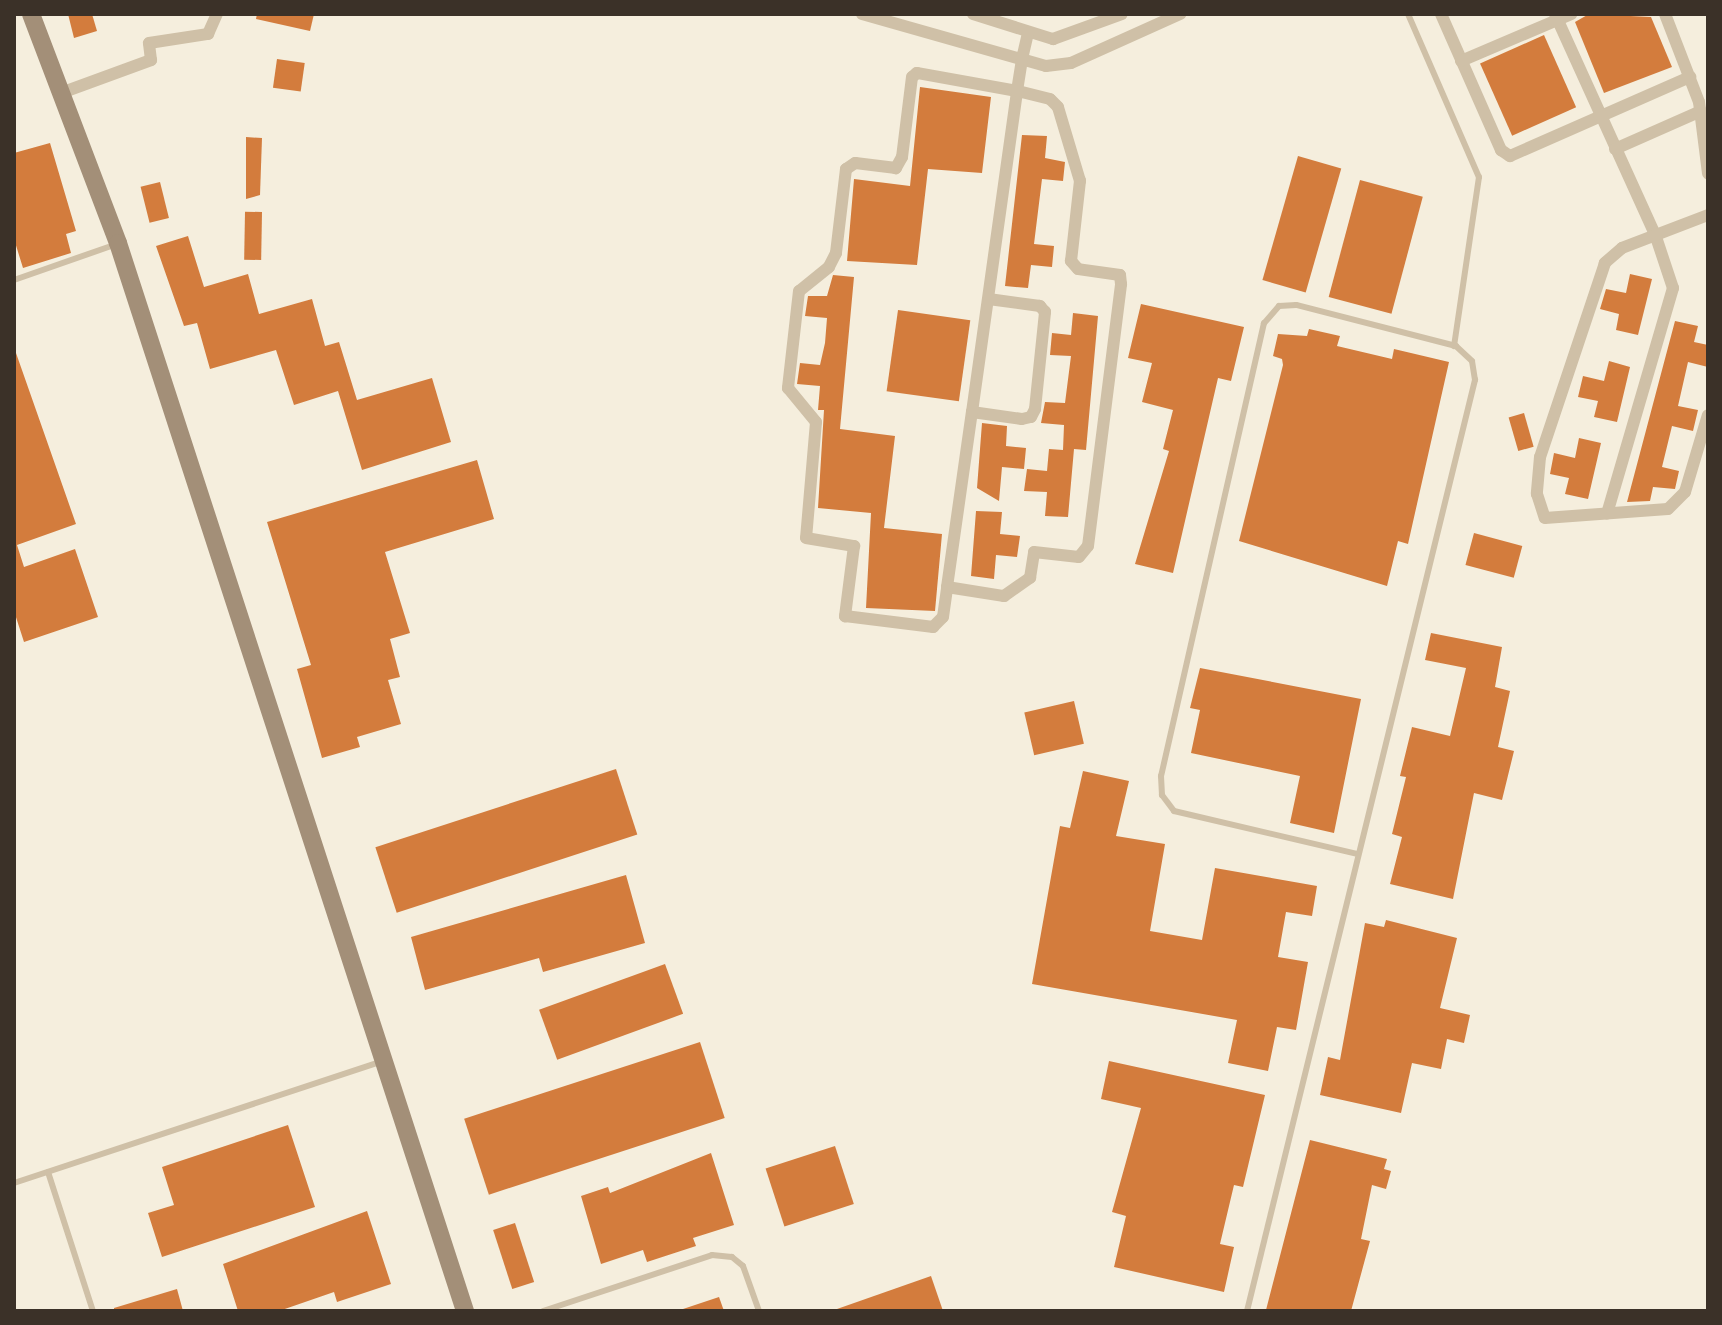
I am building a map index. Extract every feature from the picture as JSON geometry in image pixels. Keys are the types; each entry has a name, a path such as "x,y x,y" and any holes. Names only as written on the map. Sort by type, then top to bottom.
{"street":[{"path":"31,14 118,243 465,1311"},
{"path":"61,93 151,60 149,43 208,34 217,14"},
{"path":"862,14 906,20 1046,66 1071,63 1180,14"},
{"path":"973,14 1053,39 1071,37 1122,14"},
{"path":"1441,14 1505,154 1517,155 1690,77"},
{"path":"1461,61 1556,17 1571,14"},
{"path":"1665,14 1701,111 1708,173"},
{"path":"1556,17 1655,234 1671,277 1672,298 1607,514"},
{"path":"947,587 1014,593 1030,578 1034,552 1079,557 1091,530 1121,284 1120,275 1078,269 1071,261 1079,167 1058,107 1050,99 1017,91 917,73 912,77 902,157 896,168 855,163 846,169 836,253 829,267 799,291 788,388 816,422 806,538 854,546 845,616 933,627 943,617 947,587 988,299 1017,91 1028,33"},
{"path":"1615,149 1701,111"},
{"path":"1708,215 1622,248 1605,263 1540,457 1537,494 1545,518 1668,509 1680,499 1708,415"},
{"path":"972,412 1022,419 1031,417 1035,409 1045,312 1040,306 988,299"}],"lane":[{"path":"1408,14 1479,177 1454,346"},
{"path":"14,280 118,243"},
{"path":"1247,1311 1475,380 1472,361 1454,346 1296,305 1279,306 1264,323 1161,776 1162,795 1174,811 1358,854"},
{"path":"14,1183 384,1061"},
{"path":"48,1172 93,1311"},
{"path":"543,1311 712,1255 732,1257 743,1266 759,1311"}],"building":[{"path":"68,14 92,14 97,31 74,38"},
{"path":"257,14 314,14 310,31 256,19"},
{"path":"1589,14 1651,17 1672,67 1604,93 1575,22"},
{"path":"1544,35 1576,107 1512,136 1480,63"},
{"path":"277,59 305,63 301,92 273,88"},
{"path":"920,87 991,97 982,173 928,169 917,265 847,261 854,179 910,186"},
{"path":"1022,135 1047,136 1045,158 1065,162 1063,181 1042,179 1034,244 1054,246 1052,267 1031,265 1028,288 1005,286"},
{"path":"246,137 262,138 260,195 246,199"},
{"path":"50,143 76,231 66,234 71,253 23,268 14,239 14,153"},
{"path":"1298,156 1341,168 1306,292 1262,280"},
{"path":"1360,180 1423,197 1391,314 1329,297"},
{"path":"160,182 169,218 150,223 141,187"},
{"path":"245,212 262,212 261,260 244,260"},
{"path":"188,236 204,287 248,274 259,314 312,299 325,346 339,342 357,400 432,378 451,442 362,470 338,391 294,405 276,350 210,369 197,323 184,326 156,246"},
{"path":"1630,274 1652,279 1638,335 1616,330 1619,314 1600,309 1606,289 1626,293"},
{"path":"833,275 854,277 840,429 895,436 884,528 942,534 935,611 866,608 871,513 818,508 824,410 818,410 820,386 797,384 800,363 820,365 825,343 827,318 805,316 808,296 827,296"},
{"path":"1141,304 1244,327 1231,381 1218,378 1173,573 1135,564 1169,451 1163,449 1173,410 1142,402 1152,363 1128,358"},
{"path":"898,310 970,320 959,401 887,391"},
{"path":"1073,313 1098,316 1086,450 1074,449 1068,517 1045,516 1047,492 1024,491 1027,469 1047,471 1049,449 1063,450 1064,425 1041,423 1045,402 1065,403 1071,356 1050,355 1052,333 1071,335"},
{"path":"1675,321 1698,326 1694,342 1708,345 1708,367 1688,362 1678,406 1698,410 1693,431 1672,426 1662,467 1679,471 1675,489 1653,487 1650,501 1627,502"},
{"path":"1309,329 1340,336 1337,346 1392,359 1394,349 1449,362 1408,544 1398,541 1387,586 1239,541 1283,365 1282,359 1273,356 1278,334 1307,336"},
{"path":"16,353 76,524 17,545 24,567 75,549 98,617 24,642 14,611"},
{"path":"1609,361 1630,367 1617,422 1594,417 1598,401 1578,397 1583,376 1604,381"},
{"path":"1524,413 1534,447 1518,451 1509,417"},
{"path":"982,423 1007,426 1006,446 1026,448 1024,469 1002,467 999,501 977,488"},
{"path":"1579,438 1601,443 1588,499 1565,494 1569,478 1550,474 1554,453 1575,458"},
{"path":"477,460 494,519 385,552 410,633 390,639 400,677 388,680 401,724 357,737 360,747 322,758 297,669 311,665 267,522"},
{"path":"976,511 1002,512 1000,534 1020,536 1017,557 996,555 994,579 971,576"},
{"path":"1474,533 1522,546 1514,578 1465,565"},
{"path":"1431,633 1502,647 1495,687 1510,691 1498,747 1514,751 1502,800 1474,793 1453,899 1390,884 1402,837 1392,834 1406,777 1400,776 1412,727 1450,736 1466,668 1425,660"},
{"path":"1200,668 1361,699 1334,833 1290,823 1300,776 1191,753 1200,710 1190,708"},
{"path":"1074,701 1084,744 1034,755 1024,712"},
{"path":"616,769 637,835 397,913 375,847"},
{"path":"1083,771 1129,781 1116,836 1165,844 1150,931 1202,940 1215,868 1317,886 1312,916 1286,912 1278,957 1308,962 1296,1030 1277,1027 1268,1071 1228,1063 1237,1020 1032,984 1060,826 1070,828"},
{"path":"626,875 645,943 543,972 539,958 425,990 411,937"},
{"path":"1386,920 1457,938 1440,1008 1470,1015 1464,1043 1447,1039 1441,1069 1412,1063 1401,1113 1320,1095 1328,1057 1340,1060 1365,923 1384,927"},
{"path":"665,964 683,1014 557,1060 539,1010"},
{"path":"700,1042 725,1118 489,1195 464,1119"},
{"path":"1109,1061 1265,1095 1243,1187 1234,1185 1220,1244 1234,1247 1224,1292 1114,1267 1126,1216 1112,1212 1141,1108 1101,1099"},
{"path":"288,1125 315,1207 162,1257 148,1213 174,1205 162,1167"},
{"path":"1310,1140 1387,1159 1384,1169 1391,1171 1386,1189 1372,1185 1361,1239 1370,1241 1351,1311 1266,1310"},
{"path":"835,1146 854,1204 784,1227 766,1169"},
{"path":"711,1153 734,1225 693,1238 696,1246 647,1262 643,1250 601,1264 581,1196 608,1187 610,1193"},
{"path":"367,1211 391,1284 337,1302 334,1292 279,1311 238,1311 223,1264"},
{"path":"515,1223 534,1282 512,1289 493,1230"},
{"path":"931,1276 943,1311 837,1311 837,1309"},
{"path":"177,1289 183,1311 114,1311 114,1308"},
{"path":"719,1297 724,1311 683,1311 683,1309"}]}
